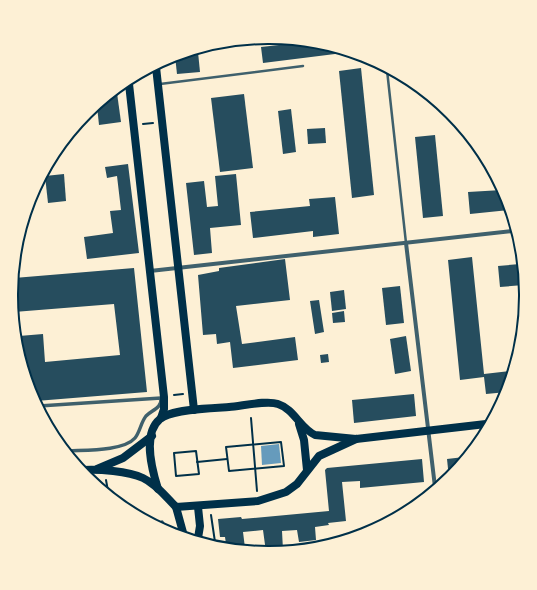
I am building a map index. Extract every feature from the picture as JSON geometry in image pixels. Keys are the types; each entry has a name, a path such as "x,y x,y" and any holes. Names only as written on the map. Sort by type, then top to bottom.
{"main road":[{"path":"156,71 194,410"},
{"path":"129,87 164,398 164,409 161,418 155,426 150,451 152,469 158,489"},
{"path":"161,418 170,414 194,410 278,404 290,411 304,428 315,434 356,439 483,424"},
{"path":"298,421 304,440 307,470"},
{"path":"96,469 123,458 152,436"},
{"path":"176,507 198,507 258,501 279,495 297,484 319,456 356,439"},
{"path":"89,470 96,469 143,478 158,489 176,507 182,530"},
{"path":"198,507 200,526 198,535"}],"street":[{"path":"150,271 510,231"},
{"path":"406,243 435,483"},
{"path":"44,406 161,398 159,406 147,415 136,438 130,443 112,447 73,451"}],"lane":[{"path":"158,84 303,66"},
{"path":"387,75 406,243"}],"path":[{"path":"134,125 162,122"},
{"path":"164,398 192,392"},
{"path":"250,418 258,495"},
{"path":"281,442 284,466 229,471 226,447 253,445 281,442"},
{"path":"196,451 197,462 199,474 176,476 174,453 196,451"},
{"path":"197,462 228,459"},
{"path":"210,505 215,540"}],"water":[{"path":"279,444 281,463 262,465 261,446"}],"building":[{"path":"285,45 317,49 335,54 263,63 261,47"},
{"path":"198,55 200,72 177,74 176,63"},
{"path":"361,68 374,195 352,198 339,71"},
{"path":"244,94 253,168 220,172 211,98"},
{"path":"117,95 121,122 99,125 98,112"},
{"path":"291,109 296,152 283,154 278,111"},
{"path":"325,128 326,143 308,144 307,129"},
{"path":"435,135 443,216 423,218 415,137"},
{"path":"128,164 139,253 87,259 84,237 113,233 110,211 121,210 117,176 107,178 105,167"},
{"path":"64,174 66,201 48,203 46,181 49,176"},
{"path":"236,174 241,225 210,228 212,253 194,255 186,183 204,181 207,207 218,206 215,176"},
{"path":"496,190 505,210 470,214 468,192"},
{"path":"335,197 339,234 313,237 313,231 253,238 250,212 310,206 309,199"},
{"path":"472,257 484,374 507,371 499,393 486,394 484,377 460,380 448,260"},
{"path":"285,259 290,300 236,306 242,344 295,337 298,360 233,368 230,342 217,344 216,334 203,335 198,275 219,271 219,268"},
{"path":"517,264 518,285 500,287 498,266"},
{"path":"134,268 147,392 41,401 31,376 21,336 43,334 45,362 120,355 114,304 19,312 19,278"},
{"path":"400,286 404,323 386,325 382,288"},
{"path":"344,290 346,309 332,311 330,292"},
{"path":"319,300 324,332 315,334 310,301"},
{"path":"344,311 345,322 333,323 332,313"},
{"path":"406,336 411,371 395,374 390,339"},
{"path":"328,354 329,362 321,363 320,355"},
{"path":"414,394 416,416 354,423 352,400"},
{"path":"459,458 448,470 447,459"},
{"path":"422,459 424,482 360,488 360,481 342,482 346,521 328,523 329,525 315,527 316,540 299,542 297,530 282,531 283,545 265,546 263,530 243,532 245,544 226,542 225,537 220,537 218,519 241,517 242,519 329,511 325,470 327,468"}]}
